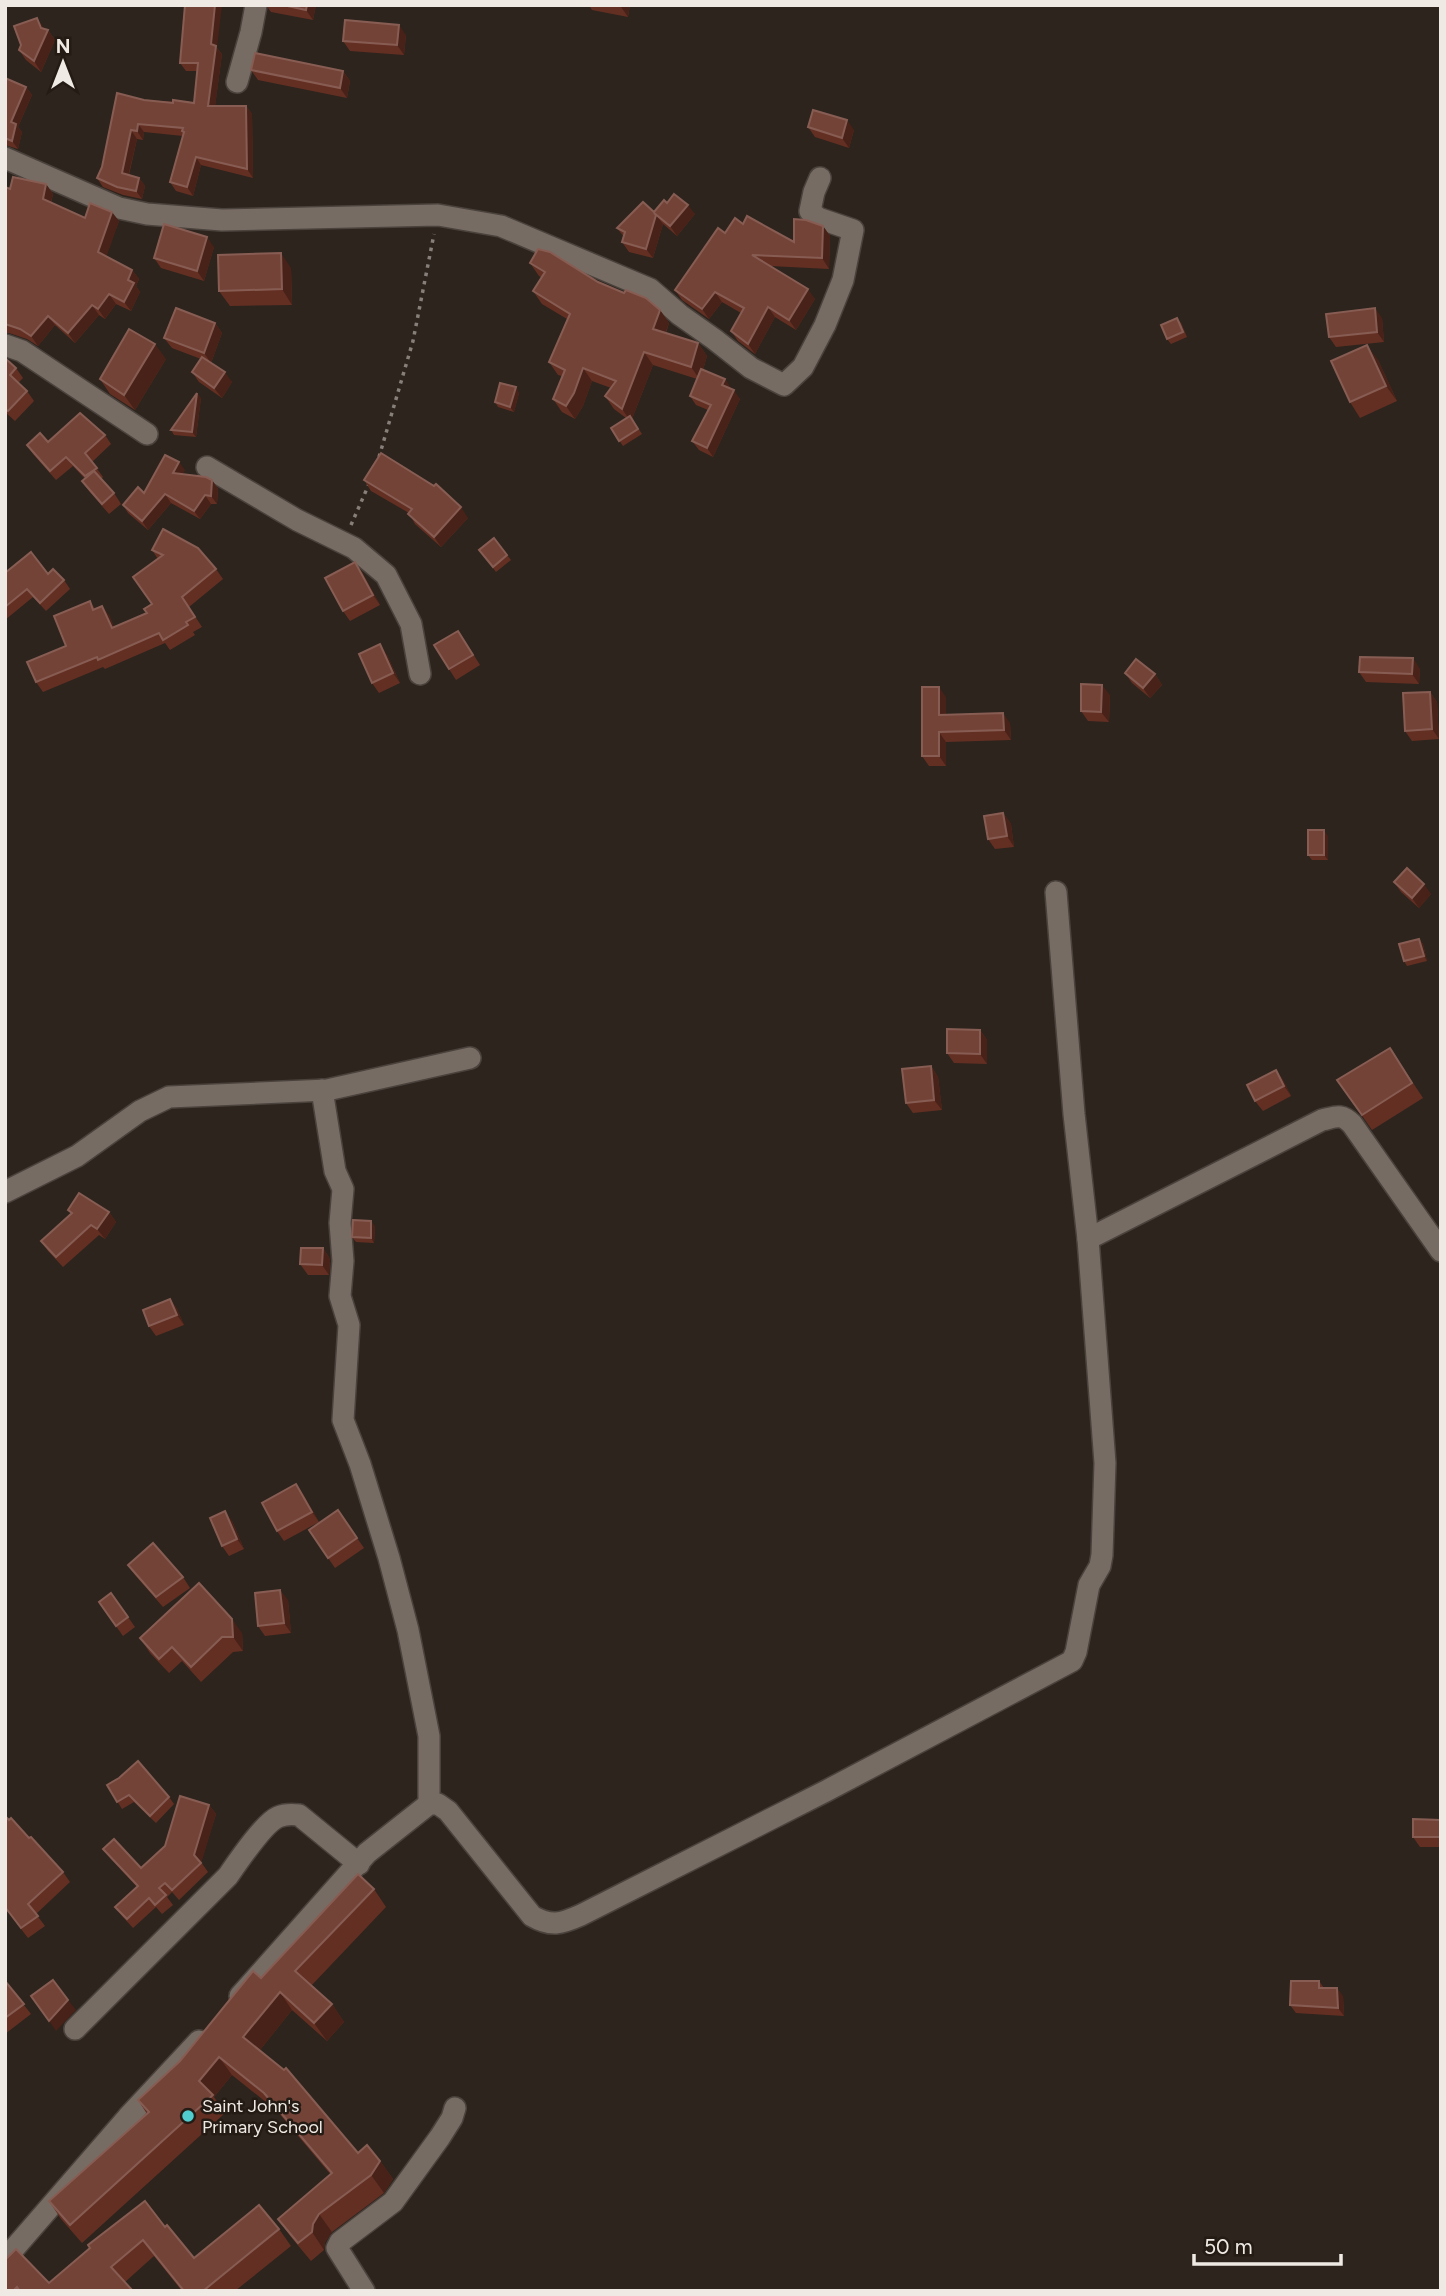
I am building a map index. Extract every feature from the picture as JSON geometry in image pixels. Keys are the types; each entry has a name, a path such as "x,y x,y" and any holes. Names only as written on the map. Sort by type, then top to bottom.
{"street":[{"path":"237,82 256,5"},
{"path":"5,159 119,208 147,214 222,220 438,215 501,226 650,289 751,368 784,385 803,367 825,325 843,280 853,230 818,218 810,211 820,178"},
{"path":"5,345 22,351 147,435"},
{"path":"206,467 297,520 354,548 386,575 411,624 420,674"},
{"path":"230,2008 367,1853 429,1804 438,1804 448,1811 532,1916 544,1923 555,1924 580,1915 814,1797 1072,1661 1089,1585 1100,1566 1102,1555 1105,1463 1088,1239 1074,1114 1056,892"},
{"path":"5,1192 77,1156 141,1111 169,1097 322,1090 470,1058"},
{"path":"322,1090 335,1171 343,1189 340,1296 349,1325 343,1420 378,1523 408,1630 429,1736 429,1804"},
{"path":"1088,1239 1322,1120 1338,1116 1345,1117 1352,1124 1441,1251"},
{"path":"75,2029 228,1876 243,1853 275,1818 288,1814 299,1815 359,1864"},
{"path":"5,2259 128,2117 211,2028"},
{"path":"364,2291 337,2248 340,2242 393,2202 440,2137 455,2108"}],"path":[{"path":"379,457 414,341 438,215"},
{"path":"343,543 371,480"}],"building":[{"path":"185,5 215,5 211,44 216,46 208,106 246,106 247,169 196,157 187,187 170,182 183,128 138,124 137,131 131,130 122,173 139,178 136,191 117,187 97,178 102,167 117,93 144,100 194,103 198,63 180,63"},
{"path":"283,5 307,5 306,10"},
{"path":"37,18 41,28 48,30 34,61 19,50 21,45 14,26"},
{"path":"345,20 399,25 397,45 343,41"},
{"path":"255,53 343,71 340,88 251,70"},
{"path":"5,78 26,87 11,122 16,124 12,141 5,138"},
{"path":"813,110 847,120 842,138 808,127"},
{"path":"13,177 46,184 43,199 85,218 90,203 112,212 98,252 132,270 128,280 134,283 124,302 109,294 98,309 92,305 68,333 48,316 31,336 5,324 5,187 10,189"},
{"path":"674,194 688,205 670,226 654,213 656,215 646,249 622,242 625,232 617,228 643,202 654,212 664,200 667,203"},
{"path":"747,216 794,242 794,219 823,226 822,258 752,255 808,289 789,320 768,307 748,344 731,331 744,308 715,292 702,309 675,290 718,228 725,233 735,218 743,224"},
{"path":"164,224 207,237 197,271 154,258"},
{"path":"538,249 550,252 598,282 624,293 626,290 646,298 660,310 653,329 698,343 691,367 644,352 622,409 605,396 616,381 583,368 566,406 553,399 565,370 549,362 570,314 533,291 545,272 530,263"},
{"path":"281,253 282,289 219,291 218,255"},
{"path":"176,308 215,323 204,353 164,338"},
{"path":"1375,308 1377,332 1329,337 1326,314"},
{"path":"1177,318 1183,332 1167,339 1161,325"},
{"path":"129,329 155,344 124,395 100,379"},
{"path":"1367,345 1386,386 1350,402 1331,361"},
{"path":"202,357 225,372 214,388 192,372"},
{"path":"5,358 16,368 10,375 27,391 8,411 5,409"},
{"path":"701,369 725,379 722,385 734,390 707,448 692,441 711,405 690,396"},
{"path":"500,383 516,387 510,407 495,402"},
{"path":"197,393 192,432 171,430"},
{"path":"80,413 105,435 85,453 97,468 85,476 66,457 50,471 27,445 40,433 48,442"},
{"path":"630,416 638,429 619,441 611,428"},
{"path":"381,453 434,486 436,484 461,507 434,537 408,514 412,509 364,480"},
{"path":"165,455 179,462 173,473 212,480 211,496 205,495 194,511 165,494 142,521 123,505 138,487 144,493"},
{"path":"94,471 114,493 102,504 82,481"},
{"path":"163,529 198,548 216,569 182,597 195,617 186,622 188,625 163,640 159,633 98,660 97,657 36,682 27,662 66,646 54,616 90,601 93,610 102,606 112,628 147,613 144,609 152,604 133,577 163,555 152,550"},
{"path":"494,538 507,555 493,567 479,550"},
{"path":"31,552 48,574 53,569 64,580 40,603 27,589 5,607 5,573"},
{"path":"355,562 373,595 343,611 325,578"},
{"path":"458,631 473,655 449,669 434,645"},
{"path":"380,644 393,673 372,683 359,654"},
{"path":"1360,657 1413,658 1412,674 1359,672"},
{"path":"1136,659 1155,674 1143,688 1125,673"},
{"path":"1081,684 1102,685 1101,712 1081,711"},
{"path":"922,687 939,687 939,715 1003,713 1004,730 939,732 939,756 922,756"},
{"path":"1430,692 1432,729 1405,731 1403,693"},
{"path":"1003,813 1007,836 988,839 984,816"},
{"path":"1308,830 1324,830 1324,855 1308,855"},
{"path":"1407,868 1424,884 1412,898 1394,882"},
{"path":"1419,939 1424,956 1404,961 1399,944"},
{"path":"947,1029 980,1030 980,1054 947,1053"},
{"path":"1390,1048 1412,1083 1362,1115 1337,1080"},
{"path":"931,1066 934,1100 906,1103 902,1069"},
{"path":"1276,1070 1284,1086 1255,1101 1247,1085"},
{"path":"79,1193 109,1212 97,1229 91,1225 56,1257 41,1241 72,1213 68,1210"},
{"path":"353,1220 371,1221 371,1238 352,1237"},
{"path":"301,1248 323,1248 322,1265 300,1264"},
{"path":"170,1299 177,1315 149,1326 143,1310"},
{"path":"296,1484 312,1512 277,1531 262,1503"},
{"path":"338,1510 357,1538 328,1558 309,1530"},
{"path":"225,1511 237,1539 222,1546 210,1518"},
{"path":"153,1543 183,1577 156,1597 128,1565"},
{"path":"199,1583 232,1619 233,1637 222,1637 191,1667 172,1647 159,1659 140,1638"},
{"path":"280,1590 284,1623 258,1626 255,1593"},
{"path":"111,1593 128,1617 116,1626 99,1602"},
{"path":"138,1761 169,1797 150,1816 129,1795 117,1802 107,1785"},
{"path":"180,1796 209,1805 194,1855 201,1863 172,1890 165,1883 159,1888 166,1895 155,1905 149,1898 127,1919 115,1907 138,1886 103,1849 114,1839 141,1868 165,1846"},
{"path":"5,1816 9,1820 11,1818 29,1838 31,1837 63,1872 28,1904 38,1916 21,1928 5,1907"},
{"path":"1413,1819 1440,1820 1440,1837 1413,1837"},
{"path":"358,1874 374,1889 295,1971 332,2004 314,2023 280,1992 243,2037 284,2070 286,2068 358,2153 367,2145 380,2161 371,2175 319,2214 312,2232 298,2243 278,2219 332,2173 264,2093 219,2057 199,2081 213,2095 70,2225 49,2201 149,2112 138,2100 180,2061 253,1971 261,1978"},
{"path":"53,1980 68,2000 49,2021 31,1996"},
{"path":"5,1981 24,2004 5,2018"},
{"path":"1291,1981 1319,1981 1319,1988 1337,1988 1338,2008 1290,2005"},
{"path":"145,2201 194,2258 259,2205 279,2229 203,2291 184,2291 143,2240 111,2267 133,2291 20,2291 17,2287 13,2291 5,2291 5,2260 16,2249 49,2283 90,2248 88,2245"}],"place":[{"name":"Saint John's Primary School","path":"188,2116"}]}
